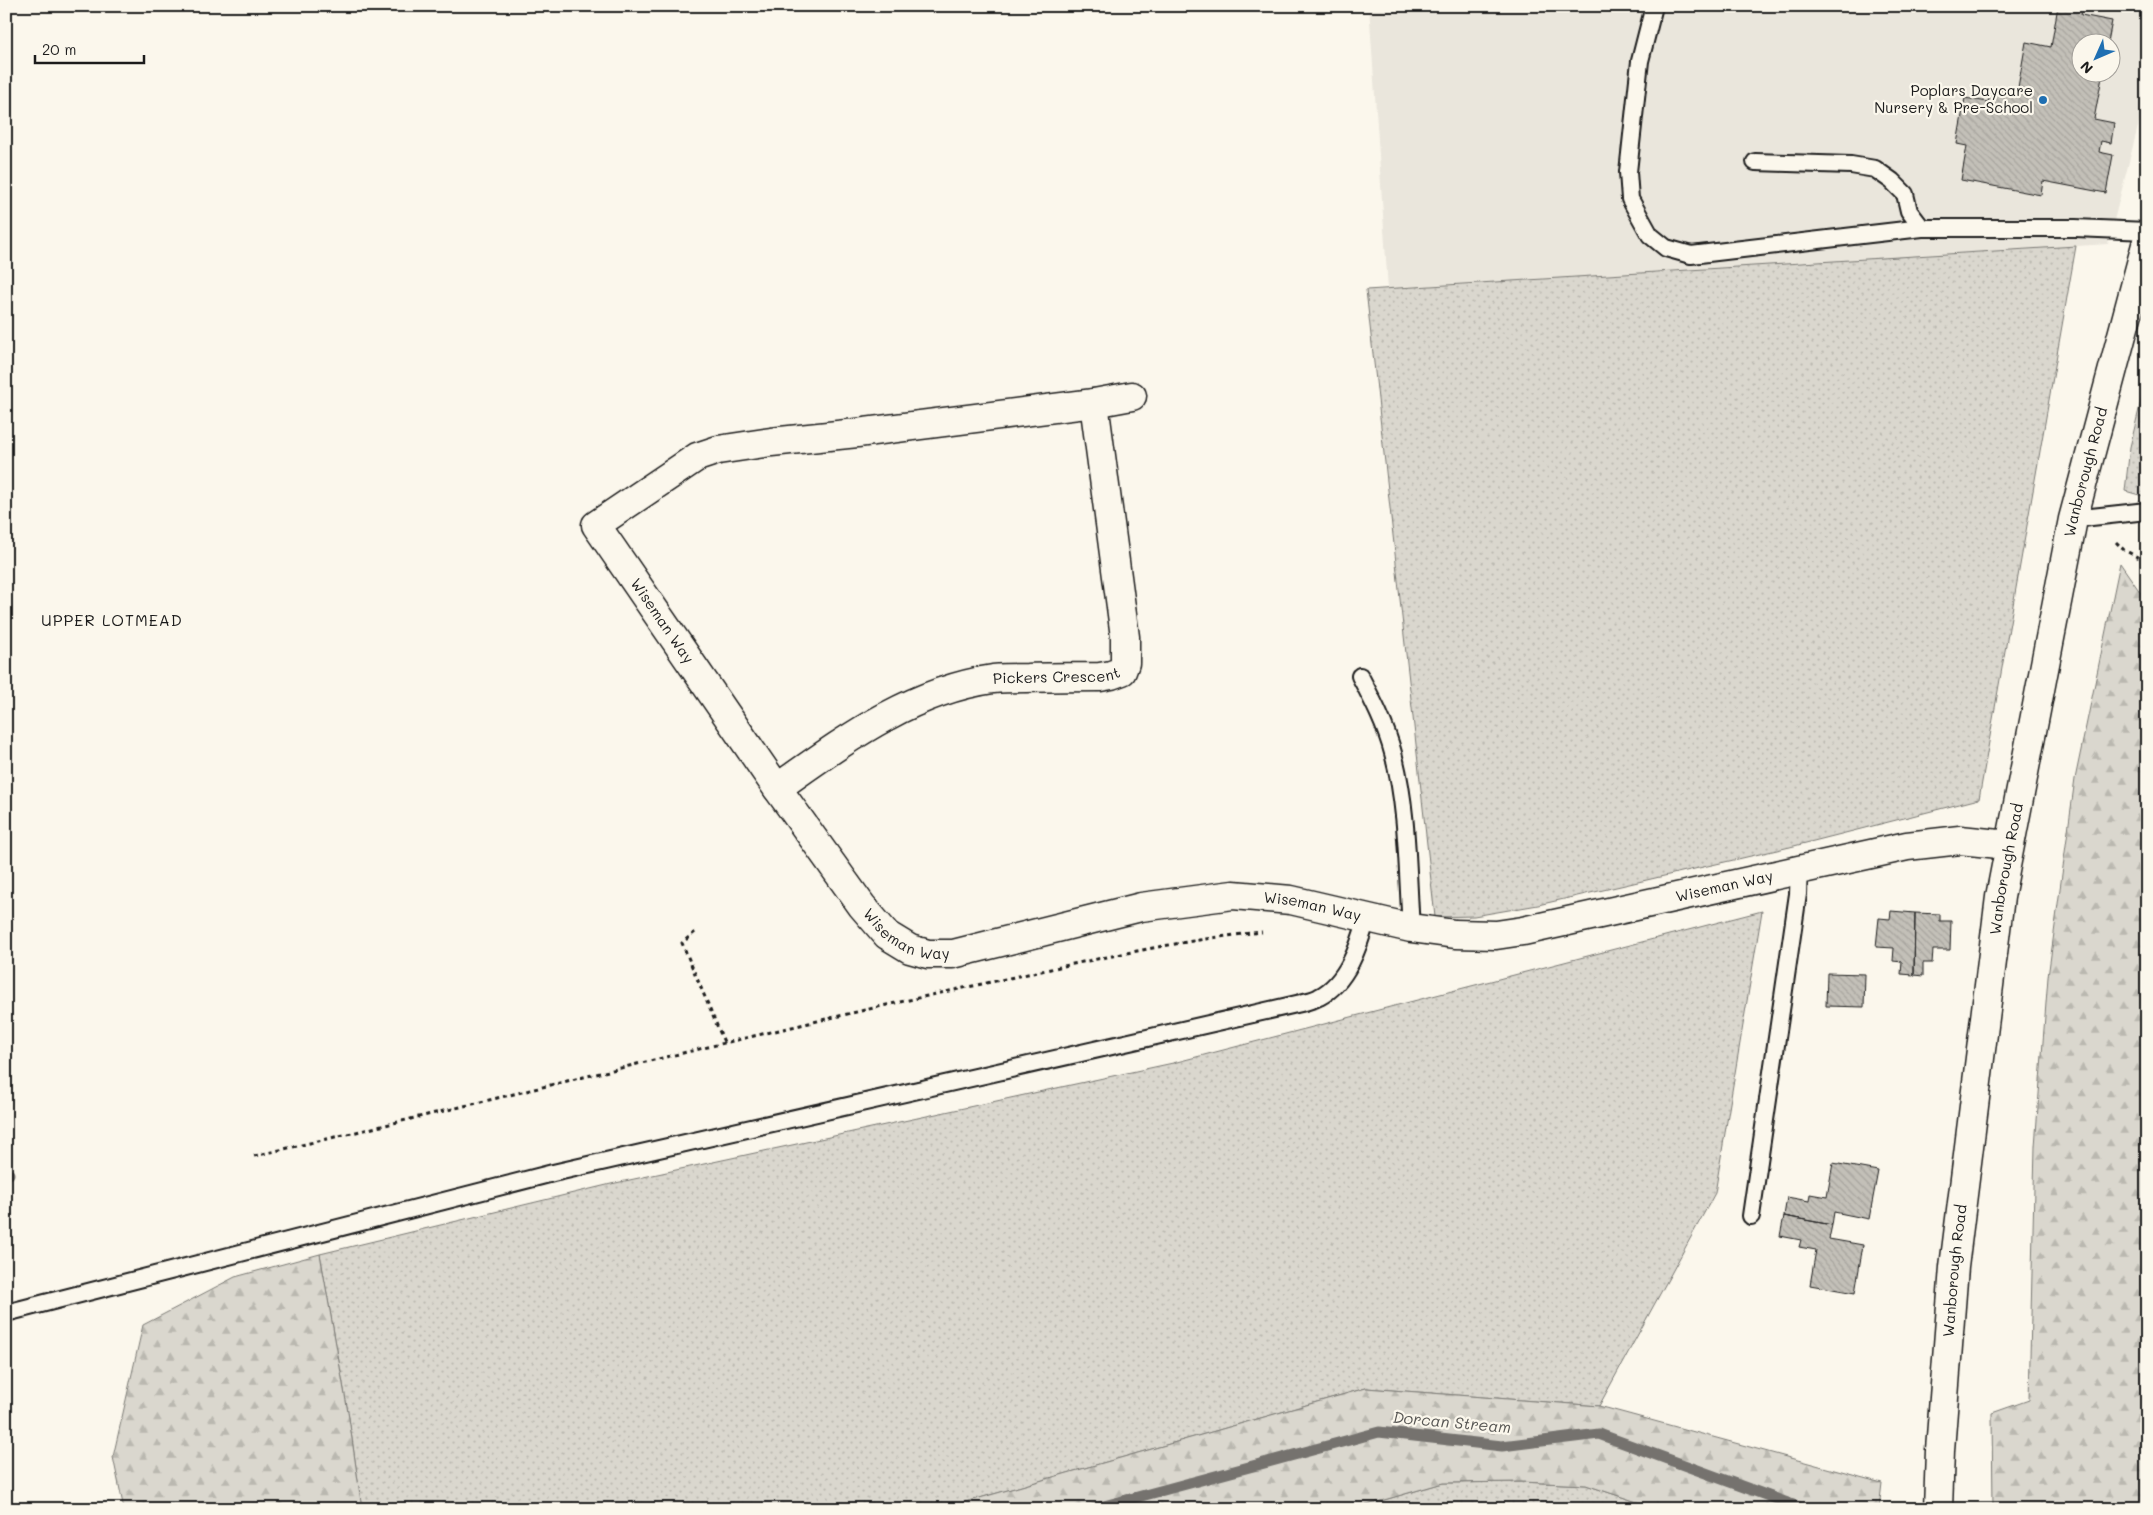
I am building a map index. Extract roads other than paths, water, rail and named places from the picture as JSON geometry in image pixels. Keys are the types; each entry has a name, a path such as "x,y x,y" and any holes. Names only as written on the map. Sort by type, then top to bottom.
{"street":[{"name":"Wanborough Road","path":"1938,1509 1940,1450 1954,1267 2000,897 2073,519 2147,241"},
{"path":"1094,403 1132,396"},
{"name":"Wiseman Way","path":"1094,403 718,450 697,457 596,525 777,788 862,906 887,935 910,949 928,954 954,954 1141,908 1232,895 1290,900 1411,928 1455,934 1496,935 1524,931 1799,868 1931,842 1960,840 2009,845"},
{"name":"Pickers Crescent","path":"777,788 842,742 879,720 923,698 959,686 994,679 1100,676 1122,671 1125,663 1125,637 1094,403"}],"lane":[{"path":"1654,6 1640,61 1628,172 1630,199 1638,216 1650,235 1666,248 1691,255 1922,228 2075,228 2147,231"},
{"path":"1755,162 1851,165 1875,169 1892,181 1905,194 1909,211 1922,228"},
{"path":"2073,519 2147,512"},
{"path":"1360,676 1379,713 1393,753 1402,800 1411,928"},
{"path":"1750,1216 1798,894 1799,868"},
{"path":"6,1313 553,1173 1301,1003 1320,997 1338,982 1359,948 1367,918"}],"waterway":[{"name":"Dorcan Stream","path":"1093,1509 1379,1432 1502,1446 1599,1434 1804,1509"}],"place":[{"name":"Poplars Daycare Nursery & Pre-School","path":"2043,100"}],"district":[{"name":"UPPER LOTMEAD","path":"112,620"}]}
